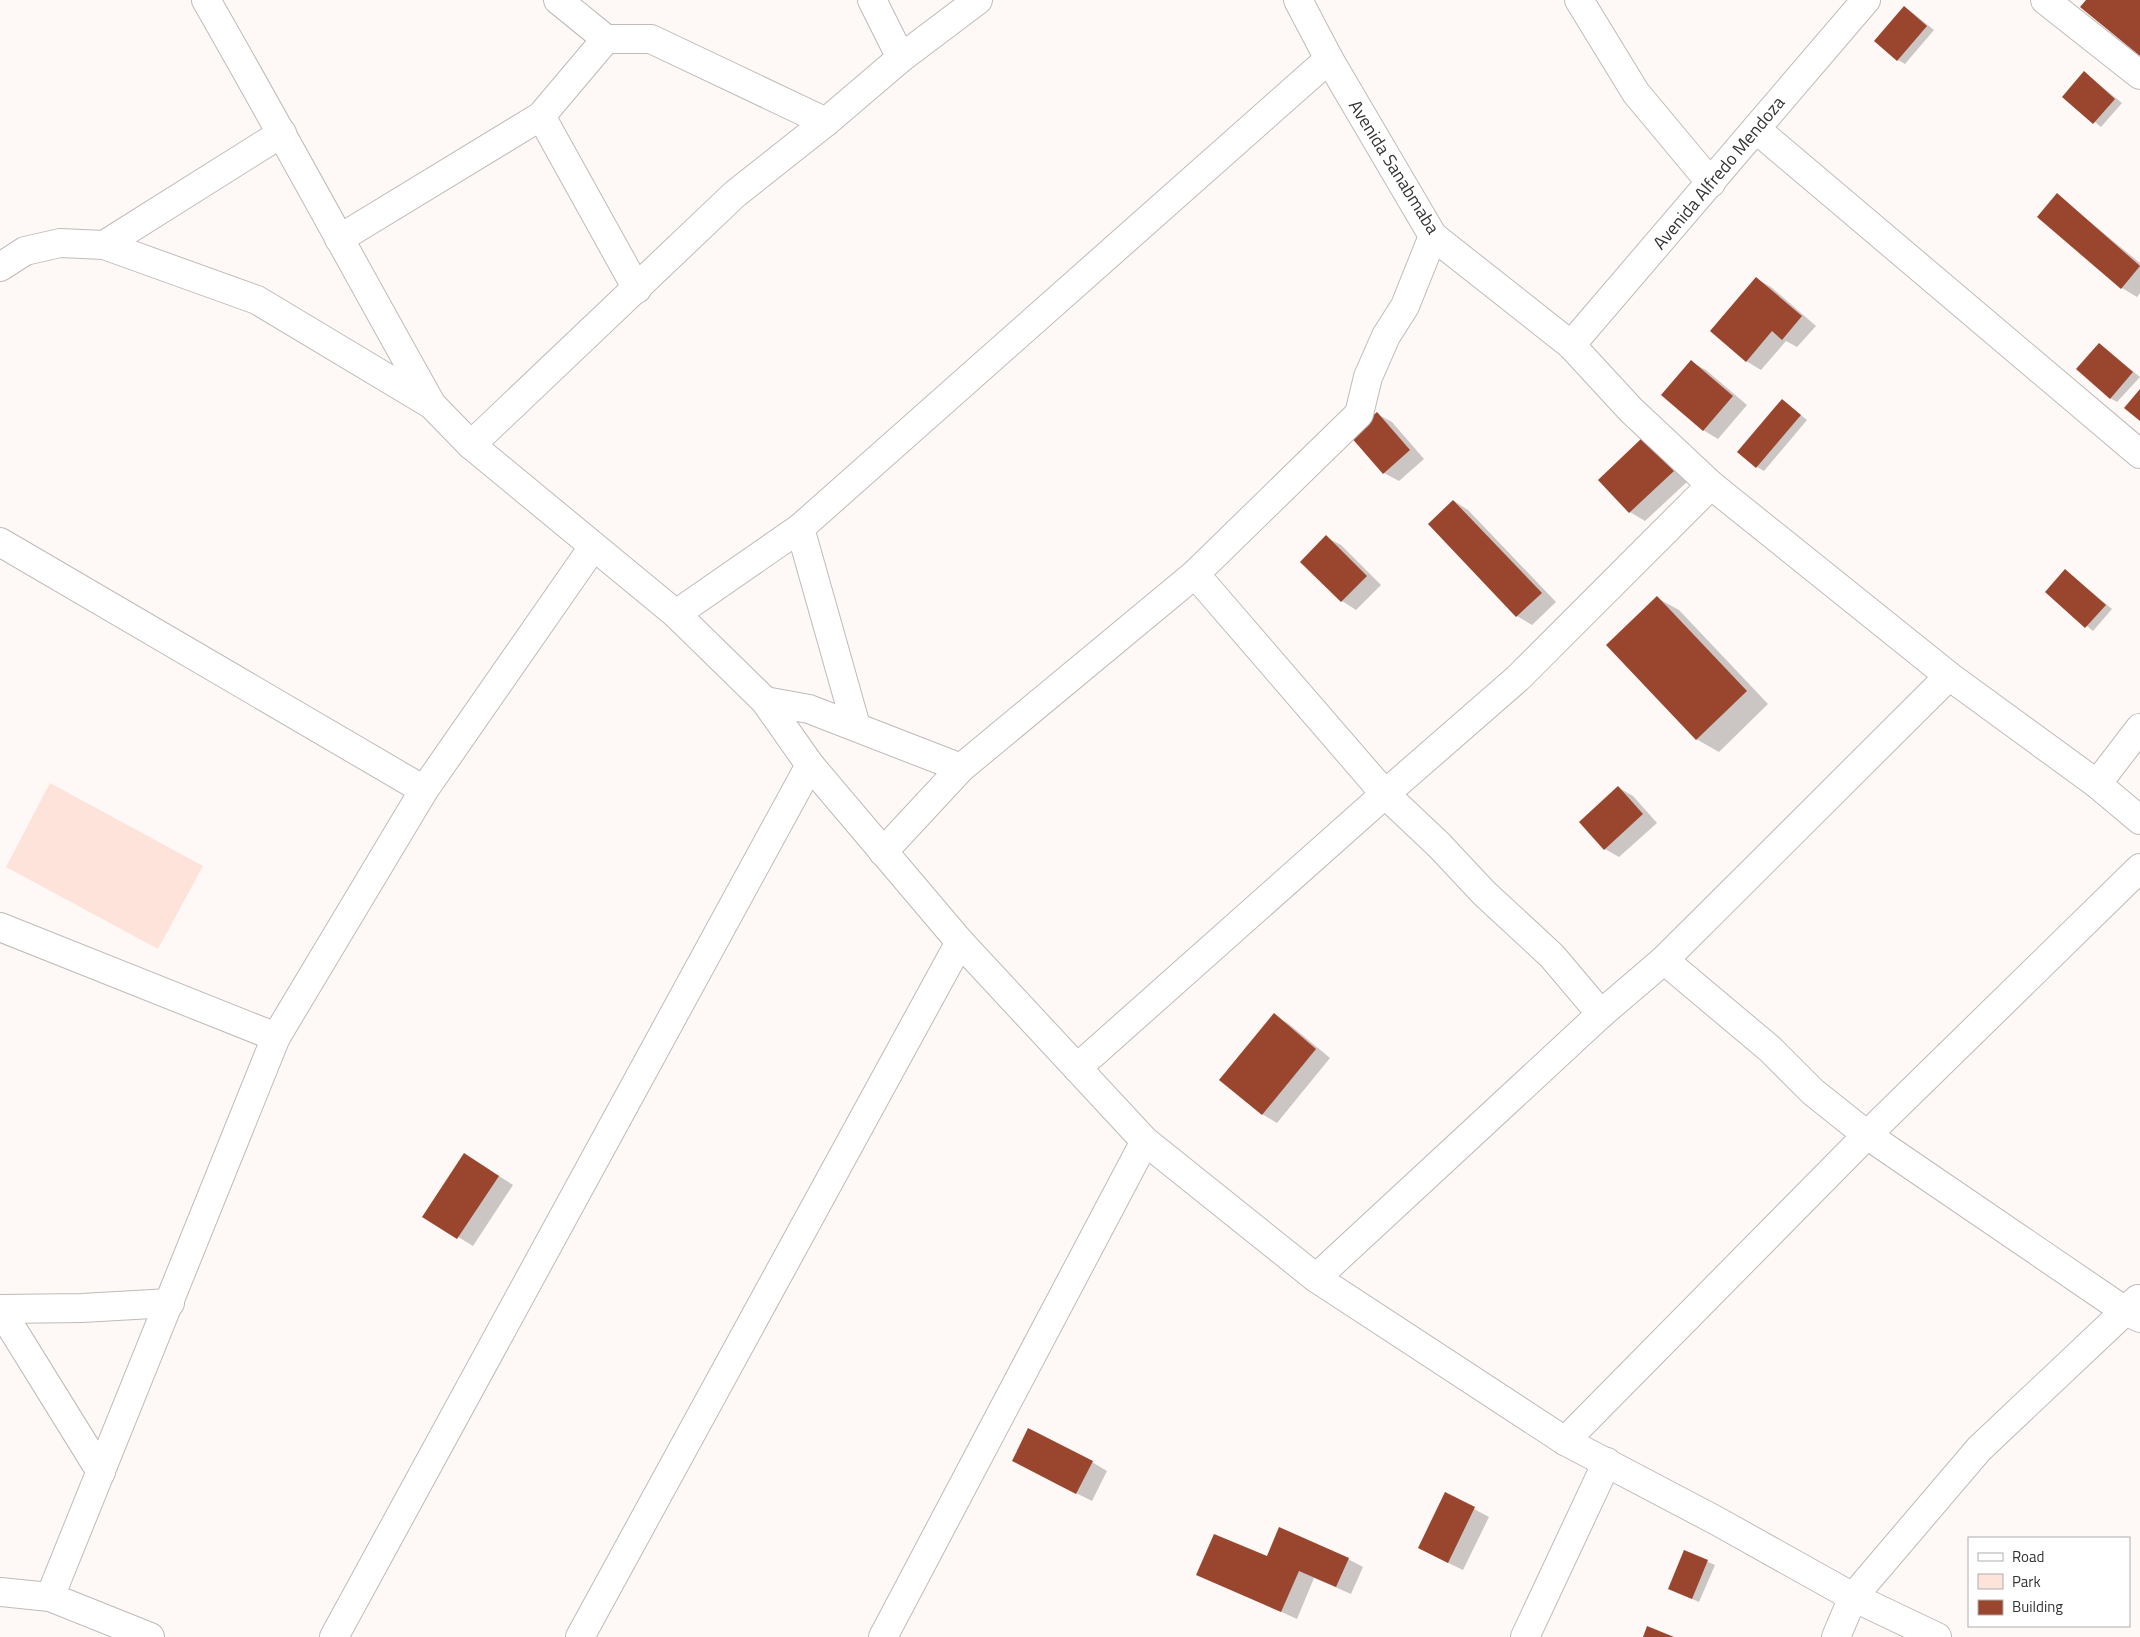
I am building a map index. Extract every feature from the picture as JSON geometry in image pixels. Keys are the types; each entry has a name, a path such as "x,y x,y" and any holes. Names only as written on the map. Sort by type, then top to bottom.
{"street":[{"path":"206,0 282,133 432,405"},
{"path":"558,0 606,39 650,39 826,122"},
{"path":"872,0 901,58"},
{"path":"471,445 735,194 826,122 901,58 978,0"},
{"name":"Avenida Sanabmaba","path":"1298,0 1329,59 1433,236 1570,345 1632,410 1711,485 1950,676 2097,784 2140,820"},
{"path":"1579,0 1636,93 1711,183"},
{"path":"2045,0 2140,75"},
{"name":"Avenida Alfredo Mendoza","path":"1570,345 1711,183 1856,4"},
{"path":"339,239 541,116 606,39"},
{"path":"676,614 800,528 1329,59"},
{"path":"541,116 637,289"},
{"path":"1756,129 2140,454"},
{"path":"104,245 282,133"},
{"path":"883,852 960,768 1195,574 1358,414 1368,378 1386,336 1405,306 1433,236"},
{"path":"0,267 25,251 60,243 104,245 257,300 432,405 471,445 593,548 676,614 765,701 810,765 960,942 1145,1141 1316,1278 1565,1441 1607,1462 1853,1597 1937,1637"},
{"path":"1077,1068 1518,678 1711,485"},
{"path":"800,528 856,726"},
{"path":"0,542 424,790"},
{"path":"50,1597 276,1038 424,790 593,548"},
{"path":"1195,574 1385,794 1439,845 1484,893 1552,956 1601,1014"},
{"path":"1316,1278 1601,1014 1664,960 1950,676"},
{"path":"765,701 809,709 960,768"},
{"path":"2097,784 2140,728"},
{"path":"334,1637 810,765"},
{"path":"1565,1441 1867,1136 2140,868"},
{"path":"0,928 276,1038"},
{"path":"580,1637 960,942"},
{"path":"1664,960 1770,1049 1813,1092 1867,1136 2135,1309 1979,1449 1853,1597 1836,1637"},
{"path":"883,1637 1145,1141"},
{"path":"0,1309 82,1308 170,1303"},
{"path":"0,1309 101,1472"},
{"path":"1525,1637 1607,1462"},
{"path":"0,1592 50,1597 150,1637"}],"green space":[{"path":"50,783 203,866 158,949 6,867"}],"building":[{"path":"2086,0 2140,0 2140,56 2080,7"},
{"path":"1904,6 1927,26 1897,61 1874,41"},
{"path":"2084,71 2115,99 2093,124 2062,97"},
{"path":"2057,193 2140,266 2121,289 2037,217"},
{"path":"1756,277 1802,316 1782,340 1772,331 1746,362 1710,331"},
{"path":"2099,343 2133,372 2110,399 2076,369"},
{"path":"1691,360 1733,396 1703,431 1661,395"},
{"path":"2140,389 2140,421 2124,408"},
{"path":"1782,399 1801,415 1756,468 1737,452"},
{"path":"1377,412 1410,450 1383,474 1350,436"},
{"path":"1642,438 1674,471 1629,513 1598,480"},
{"path":"1453,500 1542,593 1516,617 1428,524"},
{"path":"1326,535 1367,576 1341,602 1300,562"},
{"path":"2065,569 2106,605 2085,628 2045,592"},
{"path":"1657,596 1747,691 1696,740 1606,645"},
{"path":"1618,786 1643,814 1604,850 1579,822"},
{"path":"1274,1013 1316,1049 1262,1115 1219,1080"},
{"path":"464,1153 499,1176 457,1239 422,1217"},
{"path":"1028,1428 1093,1461 1076,1494 1012,1461"},
{"path":"1445,1492 1475,1507 1448,1563 1418,1548"},
{"path":"1279,1527 1349,1558 1336,1587 1299,1571 1281,1612 1196,1575 1214,1534 1267,1556"},
{"path":"1684,1550 1708,1560 1692,1599 1668,1589"},
{"path":"1647,1626 1674,1637 1643,1637"}]}
